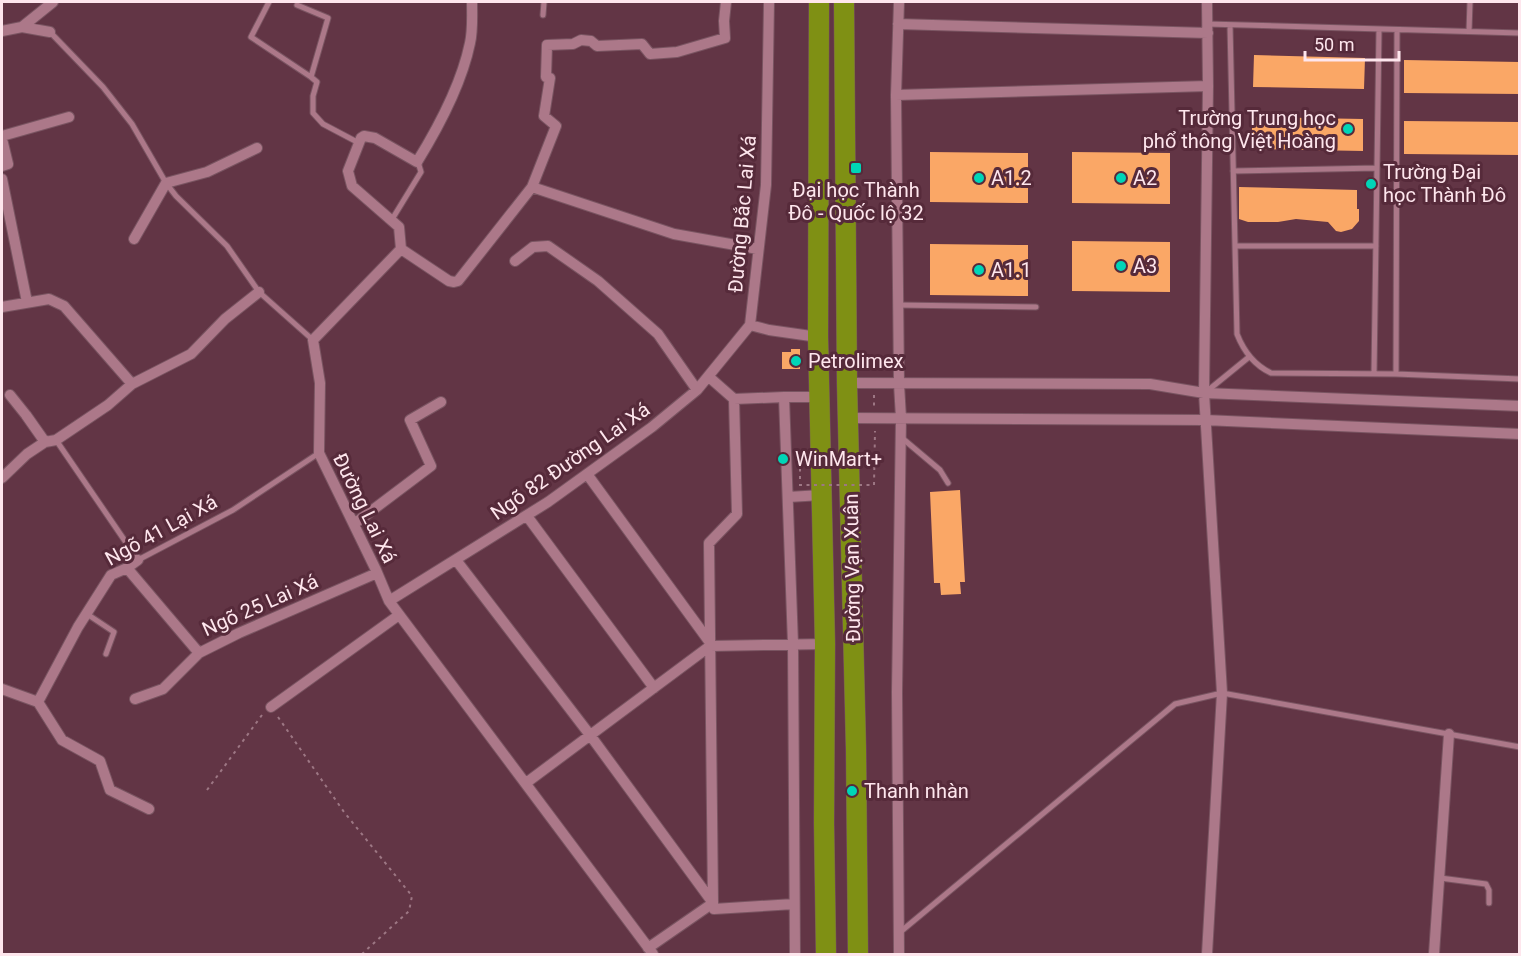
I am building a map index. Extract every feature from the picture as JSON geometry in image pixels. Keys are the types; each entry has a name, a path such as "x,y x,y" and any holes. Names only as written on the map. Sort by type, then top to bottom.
{"highway":[{"name":"Đường Vạn Xuân","path":"819,2 818,337 825,644 826,954"},
{"name":"Đường Vạn Xuân","path":"844,2 847,382 856,749 858,954"},
{"path":"824,823 855,823"}],"street":[{"path":"22,27 53,2"},
{"path":"314,340 401,249 399,227 352,186 348,171 361,138 369,135 417,162 454,91 470,43 472,2"},
{"path":"401,249 449,281 458,281 532,187 556,126 544,116 548,77 546,45 573,44 580,39 597,45 642,44 650,54 677,52 725,38 726,2"},
{"name":"Đường Bắc Lai Xá","path":"750,325 766,184 769,2"},
{"path":"899,2 896,95 901,418 897,692 899,954"},
{"path":"1207,2 1204,393 1222,693 1207,954"},
{"path":"898,24 1208,28"},
{"path":"2,31 22,27 50,32"},
{"path":"896,95 1208,86"},
{"path":"2,166 8,164 2,138 69,117"},
{"path":"134,239 166,183 207,172 257,148"},
{"path":"2,179 27,302"},
{"path":"532,187 674,234 758,249"},
{"path":"515,261 533,247 548,246 598,281 658,334 698,390"},
{"path":"2,478 27,454 108,405 132,384 191,354 225,319 259,292"},
{"path":"2,307 49,299 64,306 132,384"},
{"path":"750,325 818,337"},
{"name":"Ngõ 82 Đường Lai Xá","path":"389,601 527,516 652,427 698,390 750,325"},
{"name":"Đường Lai Xá","path":"314,340 320,383 319,453 389,601 651,951"},
{"path":"708,377 734,399 819,397"},
{"path":"847,382 1150,384 1204,393 1520,406"},
{"path":"10,395 50,441"},
{"path":"784,397 793,645 795,954"},
{"path":"734,399 737,514 709,543 713,903 714,909 794,904"},
{"path":"354,524 431,466 410,420 441,402"},
{"path":"849,418 1205,420 1520,434"},
{"path":"587,474 710,645"},
{"path":"788,497 822,495"},
{"path":"527,516 654,688"},
{"name":"Ngõ 41 Lại Xá","path":"38,702 111,574 127,568 138,560"},
{"path":"456,560 590,735 713,903"},
{"path":"127,568 199,653"},
{"name":"Ngõ 25 Lai Xá","path":"135,699 163,689 199,653 239,633 377,573"},
{"path":"271,707 399,615"},
{"path":"526,783 710,645 825,644"},
{"path":"2,688 38,702 62,740 100,761 110,790 149,809"},
{"path":"1434,954 1449,734"},
{"path":"651,951 713,903"}],"lane":[{"path":"269,2 251,38 311,77 316,82 313,113 323,124 359,143"},
{"path":"543,15 544,2"},
{"path":"1468,31 1470,2"},
{"path":"297,4 328,18 311,77"},
{"path":"1208,28 1230,25 1520,33"},
{"path":"1230,25 1237,334 1249,357 1270,373 1396,374 1520,379"},
{"path":"1374,374 1379,30"},
{"path":"1396,374 1397,30"},
{"path":"50,32 103,87 132,124 176,196 227,246 259,292 314,340"},
{"path":"391,221 421,172 417,162"},
{"path":"1233,171 1377,168"},
{"path":"1235,246 1376,246"},
{"path":"898,305 1036,307"},
{"path":"1204,393 1249,357"},
{"path":"901,437 940,470 948,483"},
{"path":"50,441 138,560"},
{"name":"Ngõ 41 Lại Xá","path":"138,560 233,510 319,453"},
{"path":"87,614 114,632 106,654"},
{"path":"898,934 1175,704 1222,693 1520,747"},
{"path":"1440,878 1486,884 1489,890 1489,903"}],"path":[{"path":"800,464 799,485 874,485 875,461"},
{"path":"207,790 257,719 271,707 344,812 412,896 409,911 362,954"}],"building":[{"path":"1254,55 1365,58 1364,89 1253,87"},
{"path":"1404,60 1520,62 1520,94 1404,93"},
{"path":"1252,117 1363,119 1363,151 1252,149"},
{"path":"1404,121 1520,122 1520,155 1404,154"},
{"name":"A1.2","path":"930,152 1028,153 1028,203 930,202"},
{"name":"A2","path":"1072,152 1170,153 1170,204 1072,203"},
{"path":"1239,187 1357,190 1359,221 1352,229 1341,232 1336,231 1328,222 1296,219 1278,222 1248,222 1239,219"},
{"name":"A3","path":"1072,241 1170,242 1170,292 1072,291"},
{"name":"A1.1","path":"930,244 1028,245 1028,296 930,295"},
{"path":"791,349 800,349 800,369 782,369 782,352 791,352"},
{"path":"960,490 965,582 960,582 961,594 941,595 940,583 934,583 930,492"}],"place":[{"name":"Trường Trung học phổ thông Việt Hoàng","path":"1348,129"},
{"name":"Đại học Thành Đô - Quốc lộ 32","path":"856,168"},
{"name":"A1.2","path":"979,178"},
{"name":"A2","path":"1121,178"},
{"name":"Trường Đại học Thành Đô","path":"1371,184"},
{"name":"A3","path":"1121,266"},
{"name":"A1.1","path":"979,270"},
{"name":"Petrolimex","path":"796,361"},
{"name":"WinMart+","path":"783,459"},
{"name":"Thanh nhàn","path":"852,791"}]}
